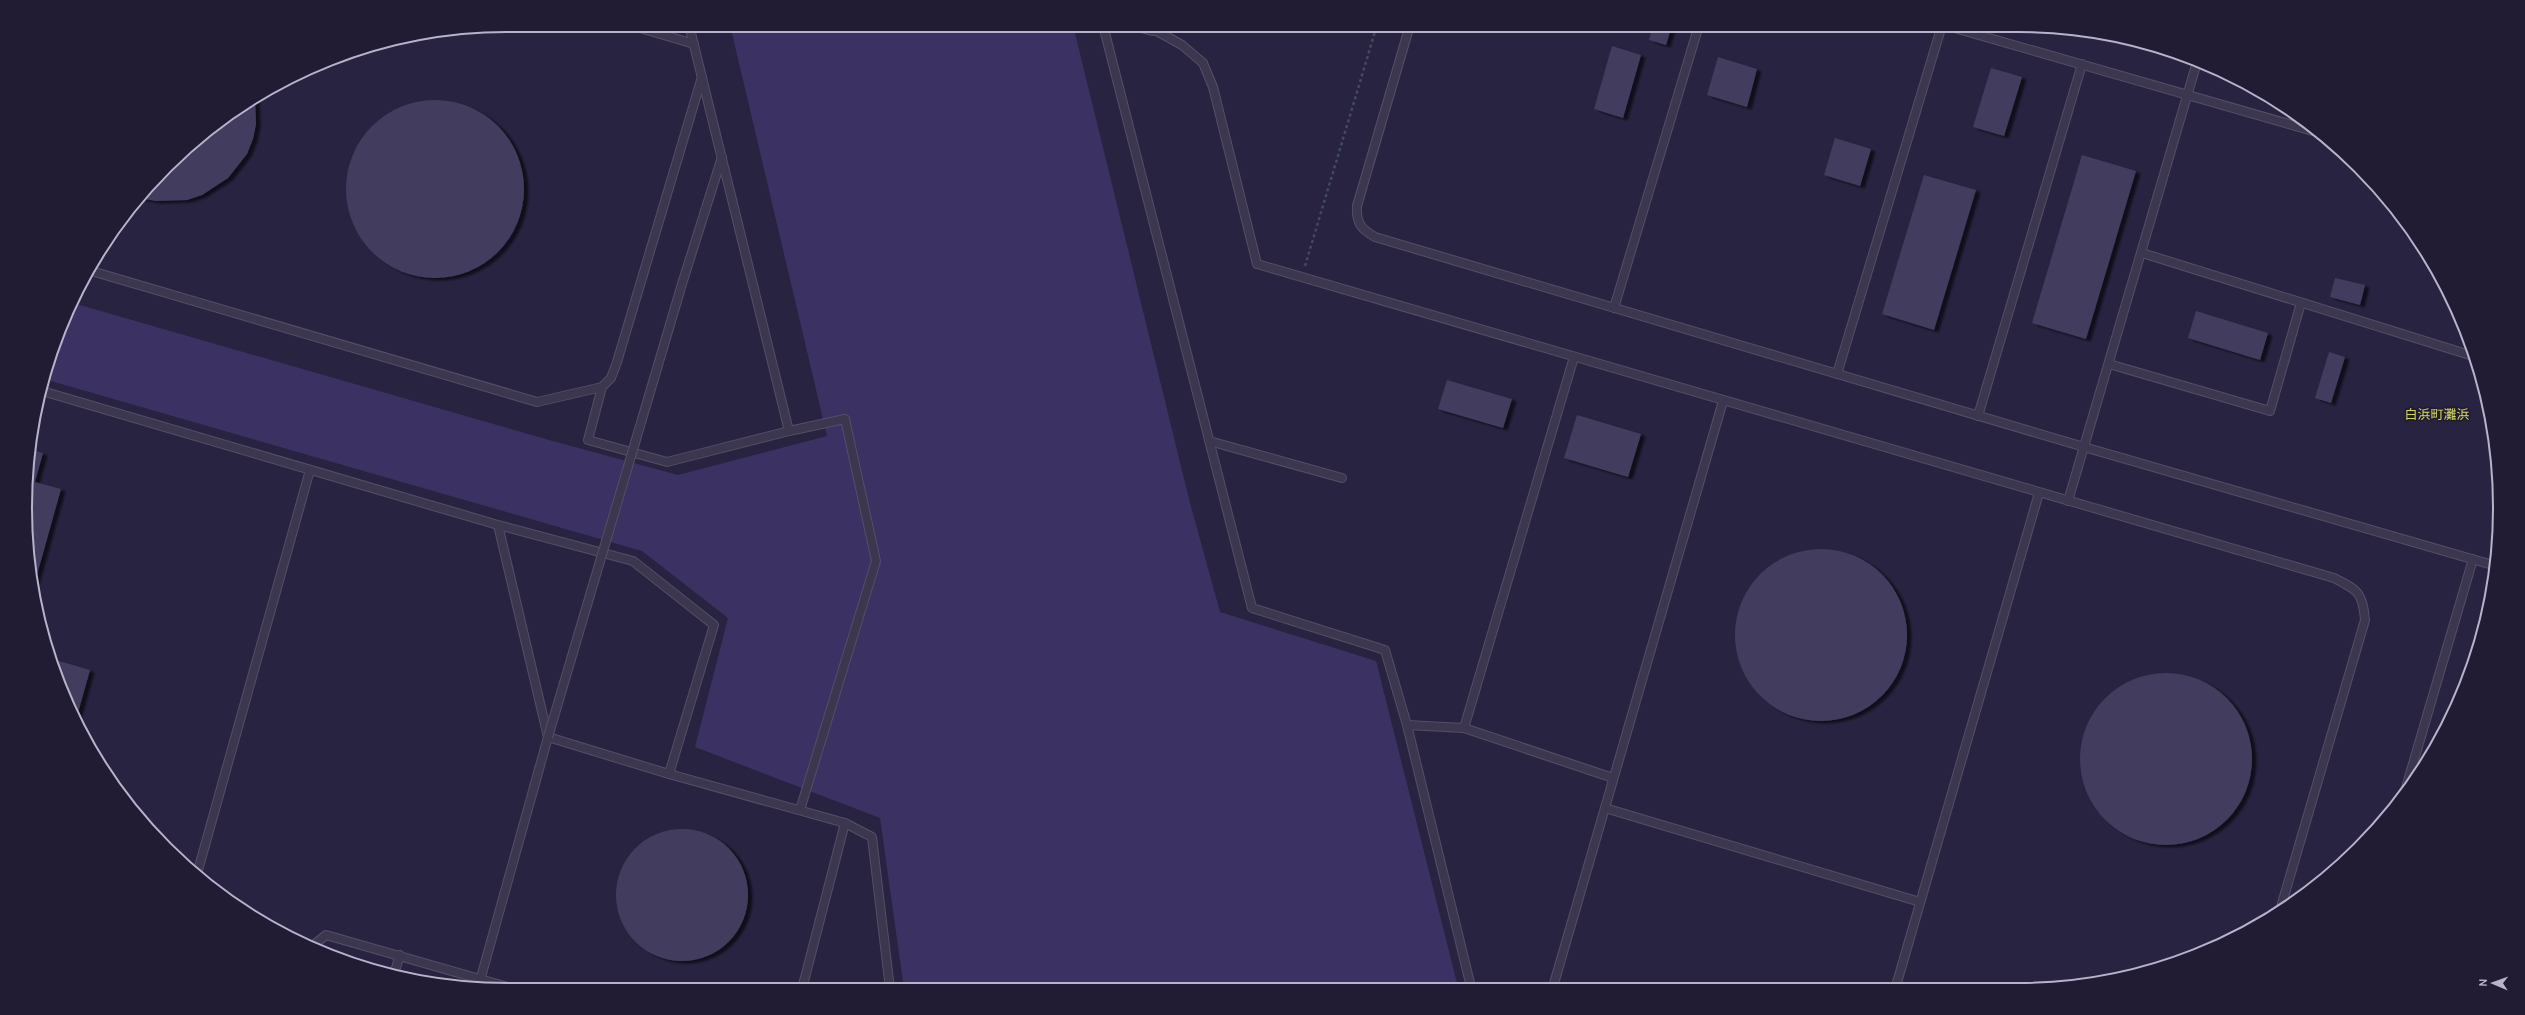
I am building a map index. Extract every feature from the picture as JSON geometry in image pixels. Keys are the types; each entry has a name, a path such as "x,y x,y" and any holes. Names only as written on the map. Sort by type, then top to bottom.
{"lane":[{"path":"654,32 694,44"},
{"path":"691,32 789,431"},
{"path":"1105,32 1252,608 1386,650 1407,725 1470,983"},
{"path":"1158,32 1182,45 1203,63 1213,87 1257,264 2334,578 2354,588 2363,600 2365,620 2282,903"},
{"path":"1408,32 1357,206 1356,220 1363,231 1375,237 1978,416 2490,564"},
{"path":"1614,308 1697,32"},
{"path":"1837,374 1941,32"},
{"path":"1968,32 2305,129"},
{"path":"1978,416 2082,64"},
{"path":"2068,501 2196,67"},
{"path":"702,76 617,362 611,378 602,387 588,440 667,462 789,431 846,419 876,561 800,810"},
{"path":"480,982 548,737 682,284 722,156"},
{"path":"2142,253 2468,354"},
{"path":"95,272 537,402 602,387"},
{"path":"2109,364 2270,411 2301,302"},
{"path":"1464,728 1574,357"},
{"path":"46,392 498,525 633,561 714,625 669,774"},
{"path":"1554,983 1723,401"},
{"path":"1209,441 1342,478"},
{"path":"198,869 310,470"},
{"path":"1897,983 2039,492"},
{"path":"498,525 548,737"},
{"path":"2409,778 2473,559"},
{"path":"1407,725 1464,728 1613,778"},
{"path":"548,737 669,774 845,823 872,837 889,983"},
{"path":"1605,808 1920,902"},
{"path":"804,983 845,823"},
{"path":"316,943 326,935 495,983"},
{"path":"395,970 400,955"}],"path":[{"path":"1301,277 1375,32"}],"shaded area":[{"path":"732,32 1075,32 1189,499 1220,612 1376,661 1457,983 903,983 880,818 695,747 728,618 642,551 49,380 57,355 78,304 549,440 678,475 827,436"}],"building":[{"path":"1651,32 1670,32 1666,45 1649,40"},
{"path":"1612,46 1641,55 1623,118 1594,109"},
{"path":"1718,57 1757,69 1747,107 1707,95"},
{"path":"1991,68 2022,77 2004,136 1973,127"},
{"path":"426,100 444,100 461,103 477,110 492,120 504,132 514,147 521,163 524,189 523,206 518,223 504,246 492,258 477,268 461,275 444,278 426,278 409,275 393,268 378,258 366,246 356,231 349,215 346,198 346,180 349,163 356,147 366,132 378,120 393,110 409,103"},
{"path":"255,105 256,124 253,139 247,154 228,178 202,195 187,200 156,201 146,199 171,171 218,130"},
{"path":"1835,138 1871,149 1860,186 1824,175"},
{"path":"2082,155 2136,171 2086,339 2032,323"},
{"path":"1924,175 1976,190 1934,330 1882,314"},
{"path":"2335,278 2365,285 2360,305 2330,297"},
{"path":"2196,311 2268,333 2260,360 2188,338"},
{"path":"2329,352 2345,357 2331,403 2315,398"},
{"path":"1447,380 1512,399 1503,428 1438,409"},
{"path":"1577,415 1641,434 1628,477 1564,458"},
{"path":"35,451 43,453 35,482 61,489 37,575 33,539 32,508"},
{"path":"1813,549 1829,549 1862,559 1876,568 1888,580 1897,594 1903,610 1907,627 1905,652 1897,676 1888,690 1876,702 1862,711 1846,717 1829,721 1813,721 1780,711 1766,702 1754,690 1745,676 1739,660 1735,643 1735,627 1745,594 1754,580 1766,568 1780,559 1796,553"},
{"path":"57,661 90,670 78,712"},
{"path":"2158,673 2174,673 2207,683 2221,692 2233,704 2242,718 2248,734 2252,751 2250,776 2242,800 2233,814 2221,826 2207,835 2191,841 2174,845 2158,845 2125,835 2111,826 2099,814 2090,800 2084,784 2080,767 2080,751 2090,718 2099,704 2111,692 2125,683 2141,677"},
{"path":"688,829 707,834 719,840 729,848 737,858 743,870 747,882 747,908 743,920 737,932 729,942 719,950 707,956 695,960 676,961 657,956 645,950 635,942 627,932 621,920 617,908 616,889 621,870 627,858 635,848 645,840 657,834 669,830"}],"district":[{"name":"白浜町灘浜","path":"2437,414"}]}
